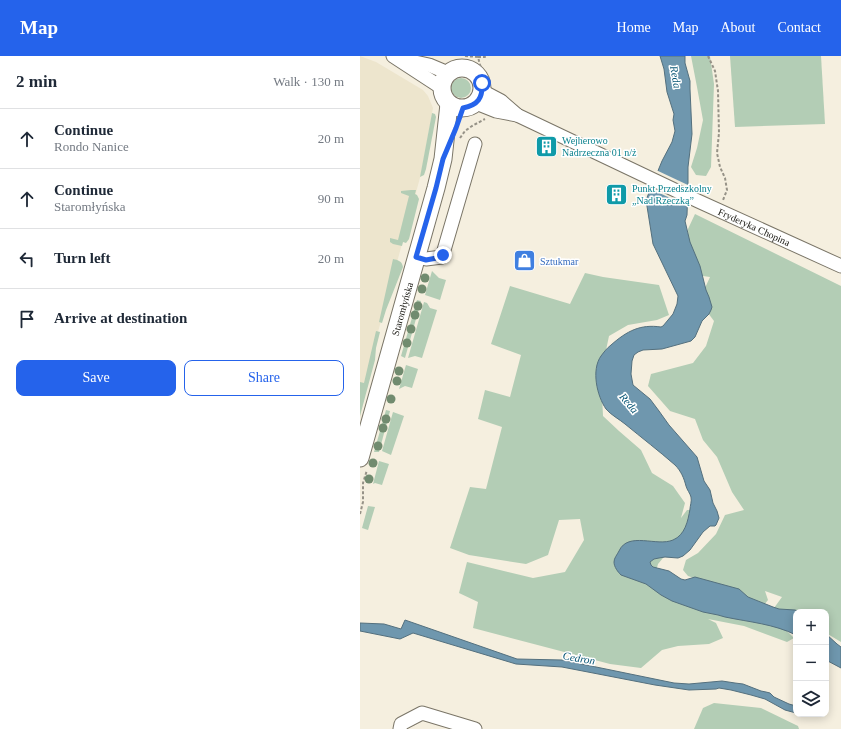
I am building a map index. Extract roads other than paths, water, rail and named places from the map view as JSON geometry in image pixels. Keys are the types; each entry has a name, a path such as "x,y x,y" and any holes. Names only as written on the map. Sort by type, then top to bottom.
{"main road":[{"path":"465,64 478,76 482,83 472,98 444,97 465,64"},
{"name":"Staromłyńska","path":"360,458 443,159 456,128 472,98"}],"street":[{"path":"396,57 465,64"},
{"name":"Fryderyka Chopina","path":"472,98 501,101 517,115 698,201 841,266"},
{"path":"416,257 426,260 442,257 475,144"},
{"path":"400,729 401,724 422,713 475,729"}],"water":[{"name":"Reda","path":"660,56 685,56 685,63 690,81 692,134 688,167 687,215 685,221 690,242 700,266 712,307 709,314 702,321 695,337 691,341 662,349 643,350 638,352 634,355 632,361 631,374 633,385 650,399 669,425 697,457 704,481 710,490 719,518 716,525 710,526 703,532 690,550 683,556 678,558 659,558 650,562 653,567 669,571 681,579 685,580 695,577 739,589 748,597 773,607 793,610 793,634 770,626 703,612 672,601 646,584 621,575 614,564 614,559 623,545 629,542 666,542 677,538 685,527 691,502 691,496 681,472 675,465 606,409 600,397 596,383 596,368 598,362 610,346 628,332 640,328 663,326 673,314 677,304 678,296 653,244 646,200 662,161 672,142 675,131 673,120 674,114 667,92 664,69"},
{"path":"405,620 517,659 562,660 674,683 689,684 722,681 743,684 770,693 774,697 793,705 793,712 785,710 765,699 731,690 719,688 689,690 562,667 516,664 413,633 400,639 360,631 360,623 384,624 401,629"},
{"path":"829,637 841,647 841,668 829,662"}],"place":[{"name":"Wejherowo Nadrzeczna 01 n/ż","path":"547,146"},
{"name":"Punkt Przedszkolny „Nad Rzeczką”","path":"617,194"},
{"name":"Sztukmar","path":"524,261"}],"water label":[{"name":"Cedron","path":"579,658"}]}
